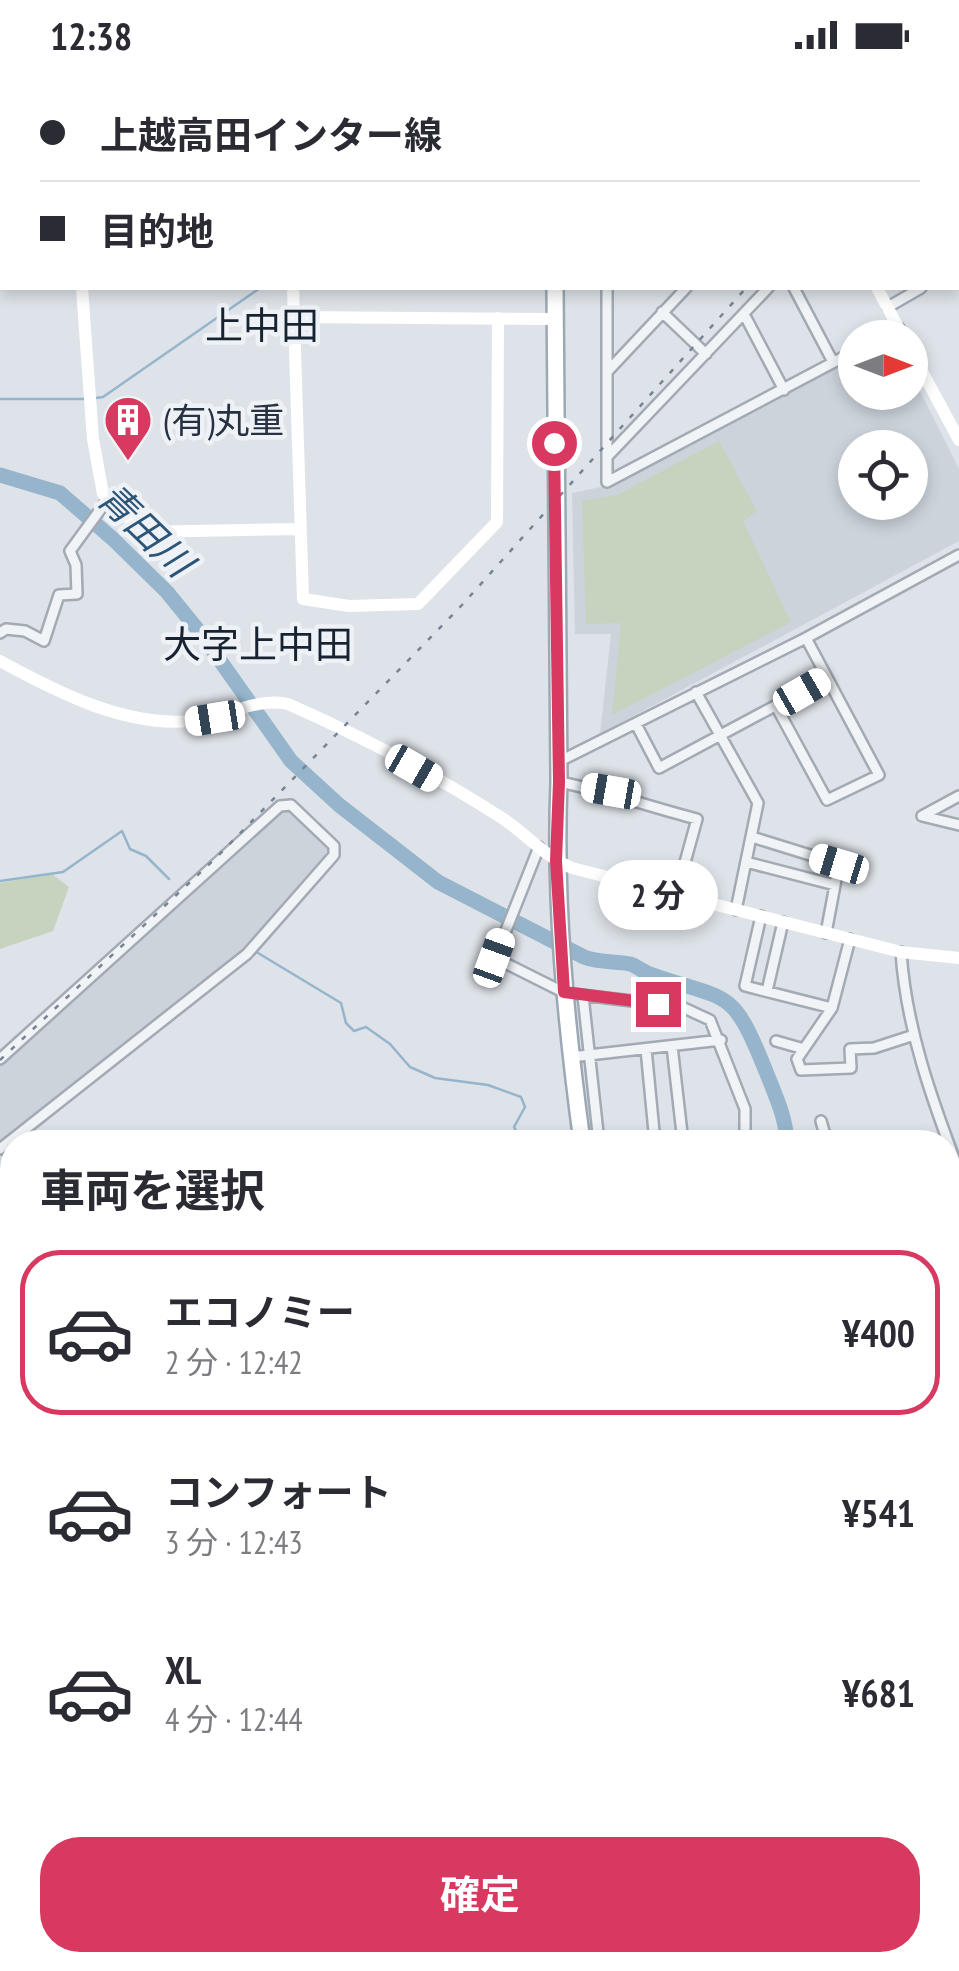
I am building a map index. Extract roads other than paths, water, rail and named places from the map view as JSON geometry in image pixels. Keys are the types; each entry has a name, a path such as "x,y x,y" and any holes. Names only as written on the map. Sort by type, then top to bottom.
{"main road":[{"path":"555,290 559,782 556,861 570,1057 580,1130"}],"street":[{"path":"82,290 93,438 103,494 143,532 298,528"},
{"path":"293,290 303,599 350,606 418,604 497,522 498,318"},
{"path":"608,290 607,482 838,359"},
{"path":"607,372 684,290"},
{"path":"607,457 766,290"},
{"path":"795,290 833,362"},
{"path":"878,290 894,320"},
{"path":"888,307 918,290"},
{"path":"662,312 706,354"},
{"path":"744,314 784,390"},
{"path":"295,317 555,319"},
{"path":"928,383 959,440"},
{"path":"0,633 6,629 25,631 44,641 59,595 76,594 76,565 70,550 108,499"},
{"path":"558,762 806,638 959,555"},
{"path":"776,706 827,800 878,775 806,638"},
{"path":"0,661 72,699 154,719 186,722 282,702 474,802 556,861 901,952 959,958"},
{"path":"636,724 660,768 827,678"},
{"path":"696,692 758,803 736,910"},
{"path":"559,782 611,791 625,801 698,819 676,894"},
{"path":"959,796 922,816 959,826"},
{"path":"0,1059 280,806 291,806 334,846 334,855 248,954 24,1130"},
{"path":"752,836 839,864 826,932"},
{"path":"539,846 494,958 564,984 583,996 694,1009 710,1020 721,1040 746,1109 746,1130"},
{"path":"746,862 835,885"},
{"path":"761,916 744,986 832,1008"},
{"path":"766,992 784,922"},
{"path":"850,939 832,1008 797,1059 801,1070 851,1068 850,1049 874,1048 914,1036"},
{"path":"901,952 904,994 914,1036 945,1130"},
{"path":"583,996 598,1130"},
{"path":"570,1057 721,1040"},
{"path":"776,1040 804,1049"},
{"path":"672,1046 682,1130"},
{"path":"646,1048 654,1130"},
{"path":"821,1121 824,1130"}],"waterway":[{"path":"96,398 103,397 257,290"},
{"path":"0,399 83,399"},
{"name":"青田川","path":"0,475 60,493 113,539 167,592 202,635 291,761 339,805 438,882 584,957 630,964 712,994 735,1009 754,1042 785,1130"},
{"path":"0,881 63,872 122,831 130,849 146,856 169,879"},
{"path":"258,953 341,1003 346,1023 354,1031 366,1027 390,1044 410,1067 435,1078 488,1085 521,1097 525,1107 516,1130"}],"railway":[{"path":"0,1060 218,856 462,605 744,290"}],"place":[{"name":"(有)丸重","path":"128,462"}],"district":[{"name":"上中田","path":"262,324"},
{"name":"大字上中田","path":"258,643"}]}
